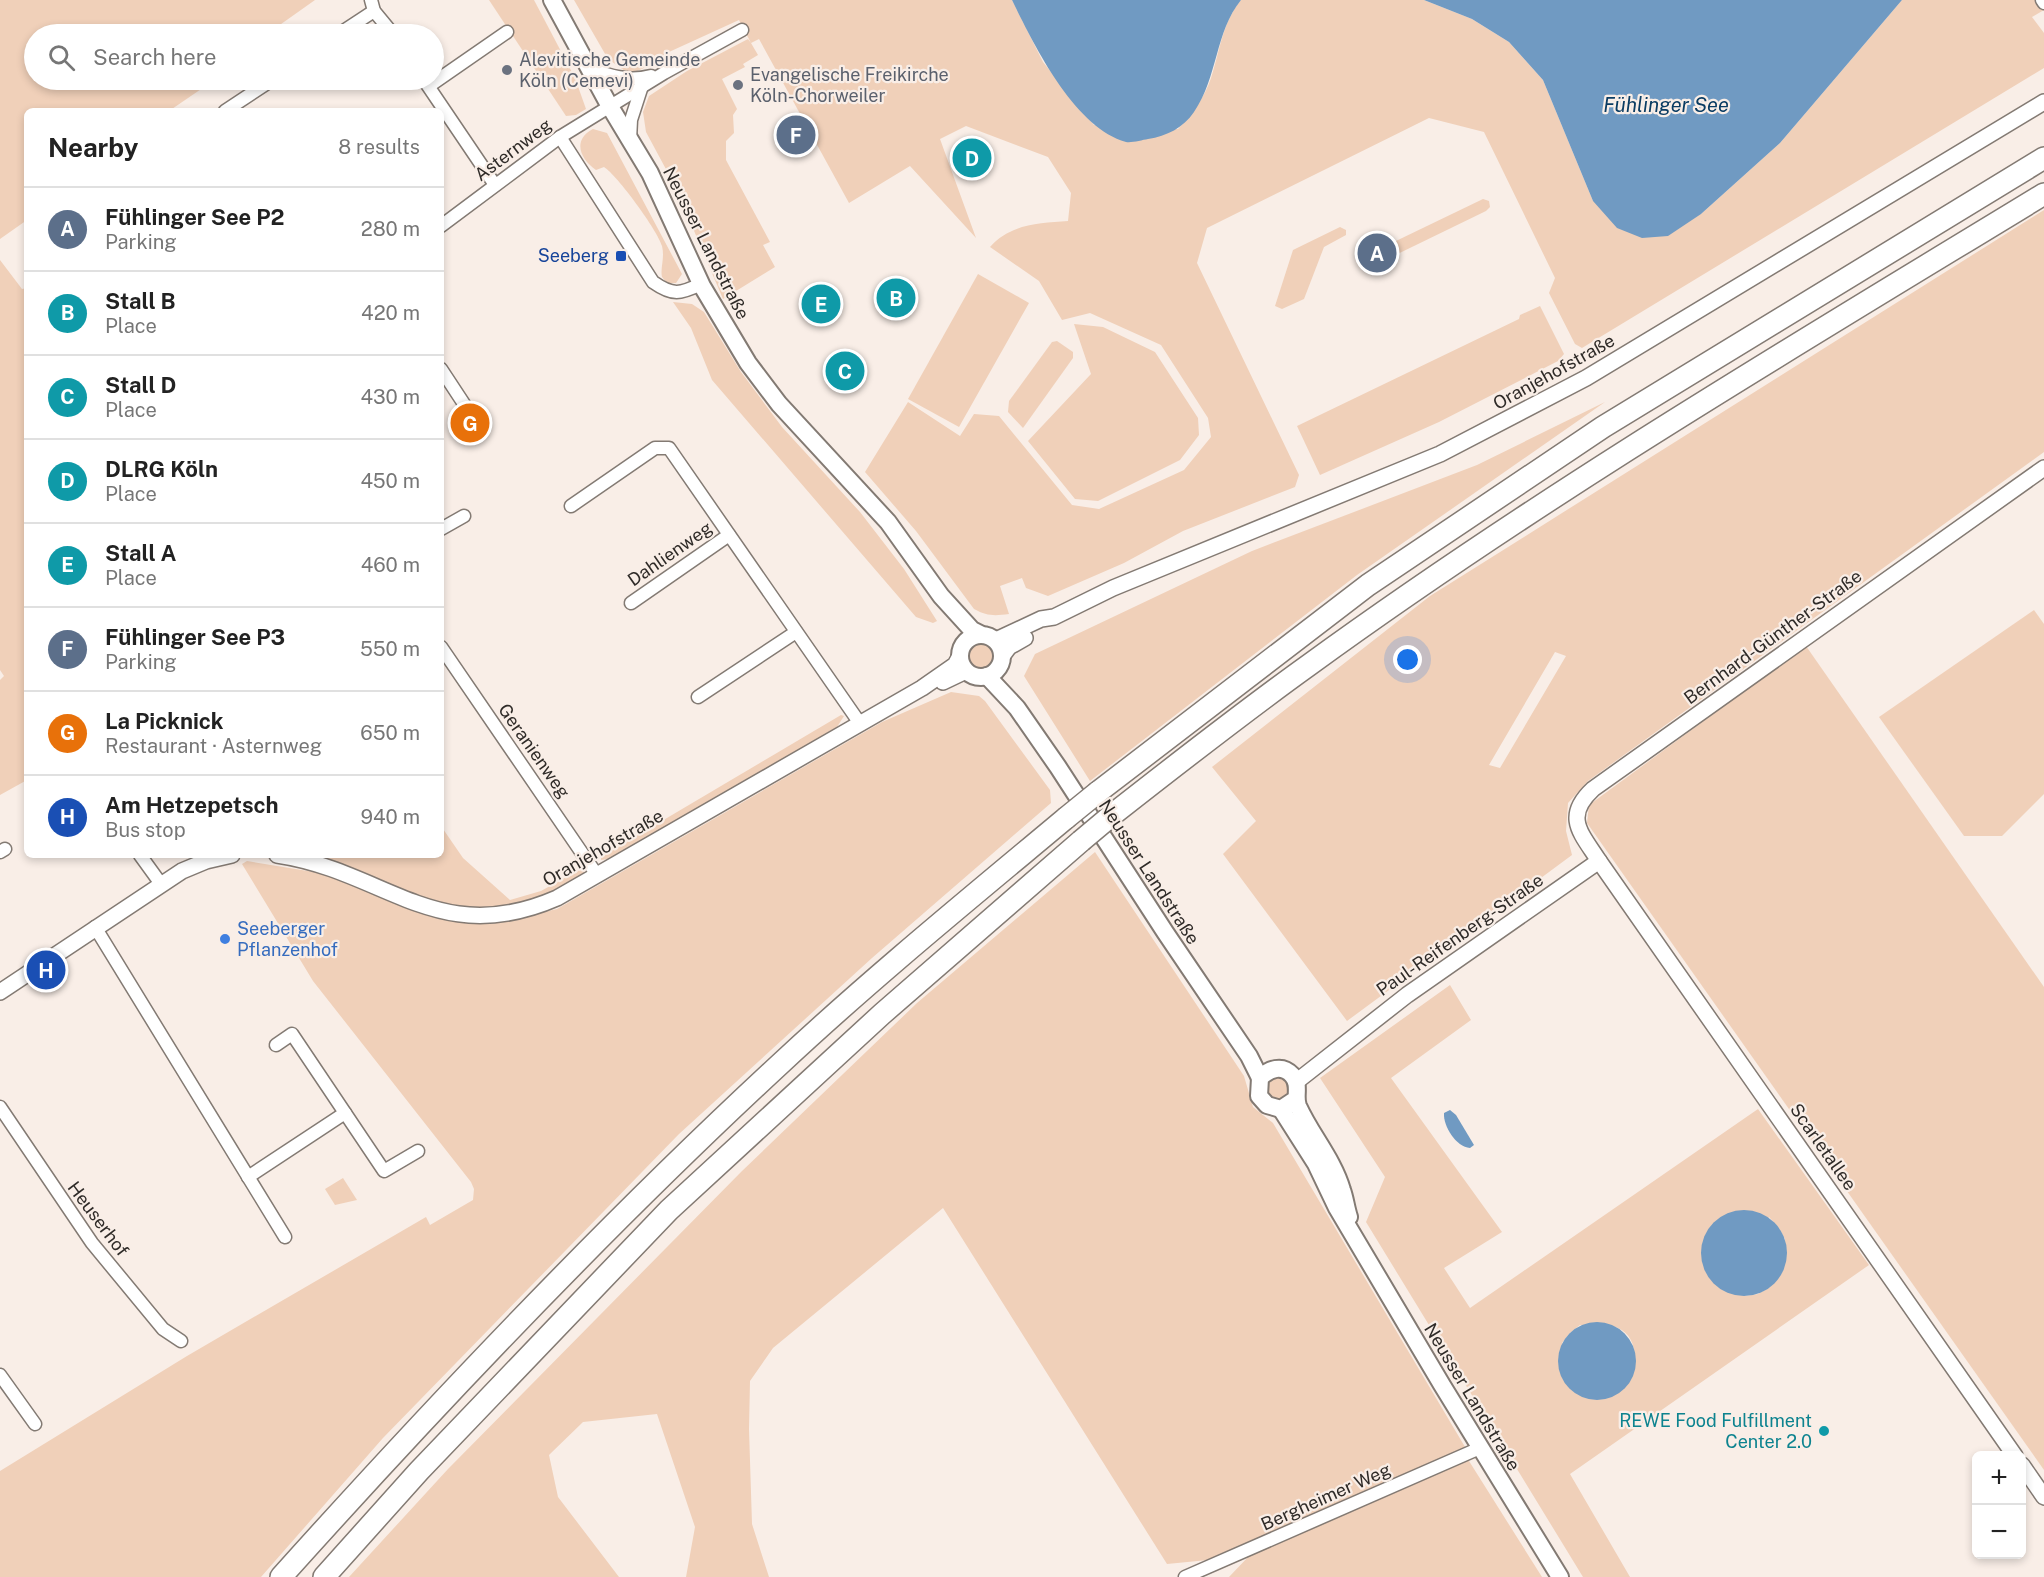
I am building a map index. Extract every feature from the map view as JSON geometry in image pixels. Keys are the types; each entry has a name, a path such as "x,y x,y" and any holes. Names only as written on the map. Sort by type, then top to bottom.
{"highway":[{"path":"281,1577 394,1451 633,1204 780,1064 928,934 1098,792 1368,585 1603,426 2044,158"},
{"path":"324,1577 419,1471 669,1210 874,1021 1112,815 1308,665 1386,611 1663,428 2044,194"}],"main road":[{"name":"Neusser Landstraße","path":"552,0 609,105 650,172 701,284 748,363 779,404 888,522 941,596 993,654 1017,708 1249,1056 1266,1074 1258,1089 1262,1101 1281,1109 1316,1164 1354,1235 1480,1448 1560,1577"},
{"name":"Neusser Landstraße","path":"941,596 962,637 963,658"},
{"path":"970,637 993,654 976,677 963,658 970,637"},
{"path":"1266,1074 1284,1070 1293,1077"},
{"name":"Neusser Landstraße","path":"1293,1077 1296,1099 1342,1189 1354,1235"},
{"path":"1281,1109 1296,1099"}],"street":[{"path":"350,24 372,5 386,24"},
{"name":"Asternweg","path":"444,224 560,137 609,105 742,30"},
{"path":"444,72 507,32"},
{"path":"588,68 619,79 638,79 664,73"},
{"path":"630,140 634,109 642,86"},
{"path":"232,108 258,90"},
{"path":"431,90 443,108"},
{"name":"Oranjehofstraße","path":"993,654 1045,627 1054,617 1113,588 1440,454 1518,415 1586,378 2044,102"},
{"path":"444,110 495,185"},
{"path":"560,137 653,282 666,292 677,293 701,284"},
{"path":"444,374 466,407"},
{"name":"Dahlienweg","path":"572,506 643,455 656,448 669,448 859,722"},
{"name":"Bernhard-Günther-Straße","path":"1599,861 1579,830 1576,820 1577,807 1593,789 2044,468"},
{"path":"444,527 464,516"},
{"name":"Dahlienweg","path":"631,603 729,535"},
{"path":"698,697 796,632"},
{"name":"Geranienweg","path":"444,650 597,875"},
{"name":"Oranjehofstraße","path":"289,858 318,865 441,912 473,917 512,913 539,906 922,688 963,658"},
{"path":"143,858 161,884"},
{"path":"0,992 182,871 219,858"},
{"name":"Paul-Reifenberg-Straße","path":"1293,1077 1330,1058 1344,1043 1407,995 1599,861"},
{"name":"Scarletallee","path":"1599,861 2012,1451"},
{"path":"95,927 285,1237"},
{"path":"276,1045 292,1035 384,1171 418,1150"},
{"name":"Heuserhof","path":"0,1107 92,1243 163,1329 181,1341"},
{"path":"248,1177 345,1113"},
{"path":"0,1375 35,1424"},
{"name":"Bergheimer Weg","path":"1185,1577 1480,1448"},
{"path":"2026,1471 2044,1497"}],"shaded area":[{"path":"0,0 315,0 281,24 24,24 24,90 200,90 173,108 24,108 24,222 0,239"},
{"path":"489,0 534,0 575,78 586,109 576,115 566,116"},
{"path":"574,0 1012,0 1043,62 1094,125 1178,129 1193,112 1205,92 1226,28 1241,0 1424,0 1472,19 1509,42 1543,80 1593,201 1701,214 1780,143 1902,0 2044,0 2044,10 2032,17 2044,33 2044,68 1582,348 1575,344 1549,293 1555,278 1484,132 1429,118 1207,228 1197,263 1299,475 1295,487 1183,531 1124,563 1048,596 1026,588 1022,578 1000,586 1009,614 995,615 974,609 916,531 865,472 908,402 960,436 974,414 999,416 1072,505 1099,509 1184,470 1211,437 1208,418 1161,345 1090,313 1062,320 1039,281 990,247 998,239 1016,229 1036,224 1068,221 1071,193 1048,157 966,126 940,139 976,238 910,166 849,203 759,39 751,43 739,20 669,52 635,72 625,71 608,59"},
{"path":"748,39 758,55 743,64 745,67 722,79 737,109 733,115 734,133 726,141 726,160 770,242 763,245 775,267 723,299 675,186 646,132 643,112 649,96 687,71"},
{"path":"593,129 607,133 682,274 676,283 667,283 662,277 662,246 653,228 636,204 610,172 604,167 596,170 582,155 582,138"},
{"path":"1483,199 1489,201 1490,207 1486,211 1377,264 1372,261 1371,253"},
{"path":"2044,210 2044,452 1588,781 1568,803 1566,831 1572,855 1347,1021 1223,854 1256,821 1212,767 1430,596","holes":["1555,652 1566,656 1500,768 1489,765"]},
{"path":"1340,227 1346,230 1346,235 1324,247 1304,299 1282,309 1275,306 1293,250"},
{"path":"0,260 24,289 24,782 0,795 0,680 4,676 0,670"},
{"path":"978,274 1029,303 959,427 908,399"},
{"path":"673,302 692,304 704,312 741,372 782,427 860,512 904,569 937,621 933,623 916,617 712,380 691,328"},
{"path":"1540,306 1564,354 1558,361 1439,422 1320,475 1297,426 1519,319 1520,315"},
{"path":"1074,324 1103,327 1155,352 1198,418 1199,435 1180,460 1098,501 1075,499 1028,441 1091,374"},
{"path":"1057,341 1073,352 1073,358 1023,428 1008,412 1009,401 1052,342"},
{"path":"1605,402 1357,575 1090,781 1024,676 1035,654 1252,551 1477,465"},
{"path":"2034,610 2044,624 2044,794 2002,836 1964,836 1879,717"},
{"path":"982,643 991,647 995,656 991,665 982,669 973,665 969,656 973,647"},
{"path":"1806,646 2044,987 2044,1470 1587,823 1589,805"},
{"path":"951,692 979,696 985,701 1050,790 1051,803 872,958 679,1134 383,1438 261,1577 0,1577 0,1471 187,1356 426,1217 430,1225 473,1200 474,1189 471,1182 313,981 242,864 247,861 320,873 439,919 473,923 514,919 557,909 882,722"},
{"path":"841,715 844,716 837,727 616,858 601,860 601,857"},
{"path":"444,830 463,858 510,900 541,891 586,866 583,875 575,882 508,908 491,910 468,908 424,898 325,858 444,858"},
{"path":"1095,852 1244,1076 1253,1107 1273,1123 1468,1452 1469,1461 1542,1577 1229,1577 1249,1556 1167,1564 943,1208 773,1348 750,1381 752,1524 769,1577 686,1577 695,1527 657,1414 583,1422 549,1455 558,1497 619,1577 349,1577 448,1469 742,1171 917,1003"},
{"path":"1450,985 1471,1020 1391,1078 1502,1232 1444,1268 1470,1308 1758,1109 1869,1265 1570,1474 1630,1577 1583,1577 1366,1222 1385,1177 1320,1078","holes":["1769,1217 1785,1239 1770,1287 1758,1294 1745,1296","1580,1325 1618,1328 1631,1341 1634,1350 1633,1368 1619,1392 1562,1343"]},
{"path":"1278,1076 1286,1080 1290,1088 1286,1096 1278,1100 1270,1096 1266,1088 1270,1080"},
{"path":"343,1178 357,1200 335,1205 325,1189"}],"water":[{"path":"1012,0 1241,0 1226,26 1208,84 1190,118 1180,127 1155,138 1126,142 1107,133 1089,120 1073,102 1044,61"},
{"name":"Fühlinger See","path":"1424,0 1902,0 1780,143 1701,214 1668,236 1642,238 1617,228 1593,201 1543,80 1509,42 1472,19"},
{"path":"1450,1110 1456,1115 1474,1145 1470,1148 1455,1140 1448,1130 1444,1113"},
{"path":"1744,1210 1768,1217 1780,1229 1787,1253 1780,1277 1768,1289 1744,1296 1720,1289 1708,1277 1701,1253 1708,1229 1720,1217"},
{"path":"1597,1322 1612,1325 1624,1334 1633,1346 1636,1361 1633,1376 1624,1388 1612,1397 1597,1400 1582,1397 1570,1388 1561,1376 1558,1361 1561,1346 1570,1334 1582,1325"}],"place":[{"name":"Alevitische Gemeinde Köln (Cemevi)","path":"507,70"},
{"name":"Evangelische Freikirche Köln-Chorweiler","path":"738,85"},
{"name":"Fühlinger See P3","path":"796,135"},
{"name":"DLRG Köln","path":"972,158"},
{"name":"Fühlinger See P2","path":"1377,253"},
{"name":"Seeberg","path":"621,256"},
{"name":"Stall B","path":"896,298"},
{"name":"Stall A","path":"821,304"},
{"name":"Stall D","path":"845,371"},
{"name":"La Picknick","path":"470,423"},
{"name":"Seeberger Pflanzenhof","path":"225,939"},
{"name":"Am Hetzepetsch","path":"46,970"},
{"name":"REWE Food Fulfillment Center 2.0","path":"1824,1431"}]}
